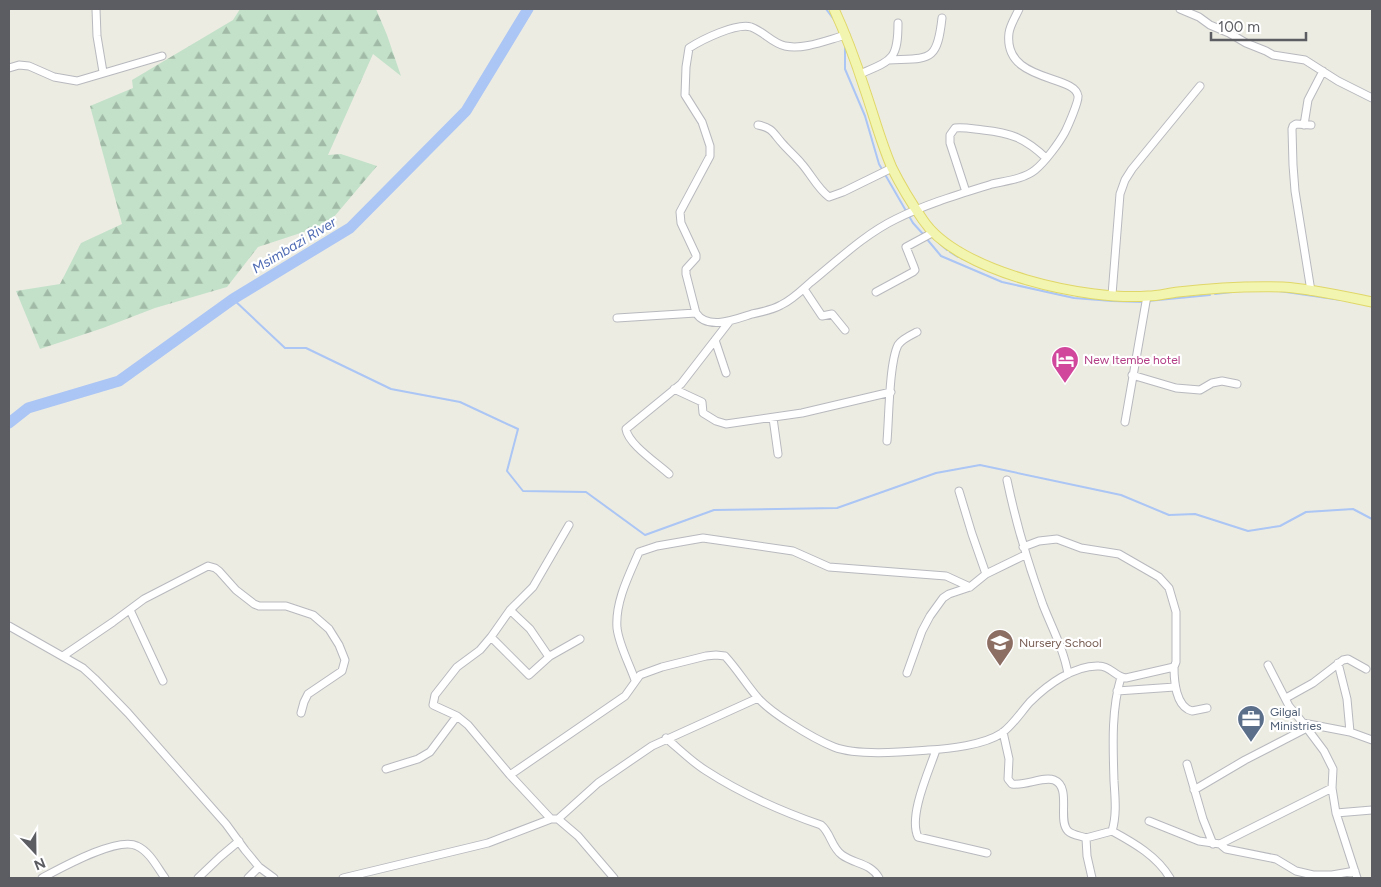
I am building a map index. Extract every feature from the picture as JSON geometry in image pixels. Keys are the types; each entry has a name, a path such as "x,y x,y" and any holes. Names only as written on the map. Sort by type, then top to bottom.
{"main road":[{"path":"834,9 846,35 892,168 916,210 932,233 954,250 982,264 1012,275 1072,290 1112,295 1147,296 1239,287 1285,287 1372,302"}],"street":[{"path":"96,9 97,36 103,72"},
{"path":"846,35 808,45 792,47 783,46 751,27 741,27 703,39 689,48 685,95 702,122 710,146 710,156 680,212 681,223 696,255 696,258 686,269 696,313 699,318 707,321 729,322 781,305 804,289 866,237 895,219 966,192 1034,171 1066,130 1070,117 1078,103 1078,96 1076,90 1026,69 1019,64 1009,43 1009,32 1019,9"},
{"path":"1180,9 1273,56 1305,60 1372,98"},
{"path":"860,74 890,60 921,59 932,55 940,37 942,18"},
{"path":"890,60 898,44 898,23"},
{"path":"9,68 19,65 29,66 71,81 77,81 162,56"},
{"path":"1312,291 1300,223 1293,165 1293,126 1296,124 1307,125 1308,100 1323,71"},
{"path":"1112,295 1120,194 1124,180 1200,86"},
{"path":"758,125 772,130 829,196 843,192 892,168"},
{"path":"966,192 950,143 950,136 955,128 996,131 1012,135 1032,145 1046,158"},
{"path":"876,292 915,270 906,247 932,233"},
{"path":"804,289 822,316 832,314 845,330"},
{"path":"1125,422 1147,296"},
{"path":"617,318 696,313"},
{"path":"669,474 634,443 627,434 626,429 687,378 729,322"},
{"path":"887,441 897,347 917,332"},
{"path":"715,340 726,373"},
{"path":"1132,375 1176,388 1200,390 1212,383 1222,381 1237,384"},
{"path":"674,389 702,402 703,413 716,421 726,424 773,418 891,392"},
{"path":"773,418 778,454"},
{"path":"1007,480 1025,555 1063,652 1068,674"},
{"path":"959,491 986,574"},
{"path":"569,525 533,587 510,610 480,650 456,667 435,695 433,705 457,716 468,725 510,775 554,819 578,836 614,878"},
{"path":"635,680 618,628 618,611 639,552 657,546 703,538 737,542 793,551 829,566 946,576 970,587"},
{"path":"1023,547 1050,538 1057,538 1081,548 1119,554 1159,577 1169,588 1176,612 1175,688 1180,700 1188,710 1207,708"},
{"path":"907,673 922,631 937,606 949,594 970,587 986,574 1025,555"},
{"path":"63,656 144,599 208,566 219,571 236,590 254,604 259,606 286,606 313,615 329,629 339,645 345,660 342,671 308,694 301,713"},
{"path":"130,610 163,681"},
{"path":"510,610 530,629 550,656"},
{"path":"9,626 83,668 111,694 245,850 274,878"},
{"path":"491,637 529,675 550,656 580,640"},
{"path":"510,775 619,700 628,692 640,675 662,667 716,655 724,656 731,662 758,698 779,716 799,729 836,747 864,752 936,750 983,741 1003,732 1030,702 1068,674 1087,668 1106,667 1121,678 1126,678 1174,667"},
{"path":"1286,698 1313,683 1338,663 1348,659 1366,669"},
{"path":"1338,663 1347,699 1350,732"},
{"path":"1148,821 1199,841 1217,844 1226,849 1276,859 1296,871 1313,875 1356,875 1336,813 1332,788 1333,769 1324,751 1294,713 1268,665"},
{"path":"1112,831 1115,807 1113,730 1116,691 1121,678"},
{"path":"1116,691 1175,688"},
{"path":"347,878 488,843 554,819 598,783 652,746 666,738 758,698"},
{"path":"386,769 418,760 430,752 457,716"},
{"path":"1194,790 1305,726 1350,732 1372,740"},
{"path":"1003,732 1009,759 1008,779 1012,784 1020,785 1052,779 1062,789 1065,826 1069,832 1086,838 1112,831 1140,847 1157,862 1170,878"},
{"path":"666,738 704,769 748,796 826,828 839,853 871,868 879,878"},
{"path":"936,750 919,804 915,831 918,837 987,853"},
{"path":"1187,764 1194,790 1217,844"},
{"path":"1217,844 1332,788"},
{"path":"1336,813 1372,810"},
{"path":"1086,838 1087,856 1092,878"},
{"path":"198,878 220,856 239,841"},
{"path":"42,878 69,863 124,844 134,844 143,850 165,878"},
{"path":"248,878 260,866"}],"green space":[{"path":"240,9 376,9 401,76 373,54 328,155 341,154 377,166 328,224 258,247 227,287 155,308 40,349 16,291 60,284 81,243 122,224 90,106 133,88 132,80 233,20"}],"waterway":[{"name":"Msimbazi River","path":"9,423 28,408 119,381 233,299 350,228 466,111 528,9"},
{"path":"826,9 835,21"},
{"path":"845,46 845,69 865,116 879,164 913,223 923,234"},
{"path":"926,238 941,256 1002,282 1074,298 1143,302"},
{"path":"939,243 947,250"},
{"path":"950,252 958,257"},
{"path":"961,258 968,261"},
{"path":"1247,291 1275,291"},
{"path":"1279,291 1341,300"},
{"path":"1215,294 1232,292"},
{"path":"1148,301 1210,295"},
{"path":"233,299 285,348 306,348 391,389 460,402 518,429 507,471 523,491 586,492 645,535 714,510 837,508 936,473 980,465 1121,495 1169,515 1195,514 1248,531 1280,526 1306,512 1353,509 1372,519"}],"place":[{"name":"New Itembe hotel","path":"1065,384"},
{"name":"Nursery School","path":"1000,667"},
{"name":"Gilgal Ministries","path":"1251,743"}]}
